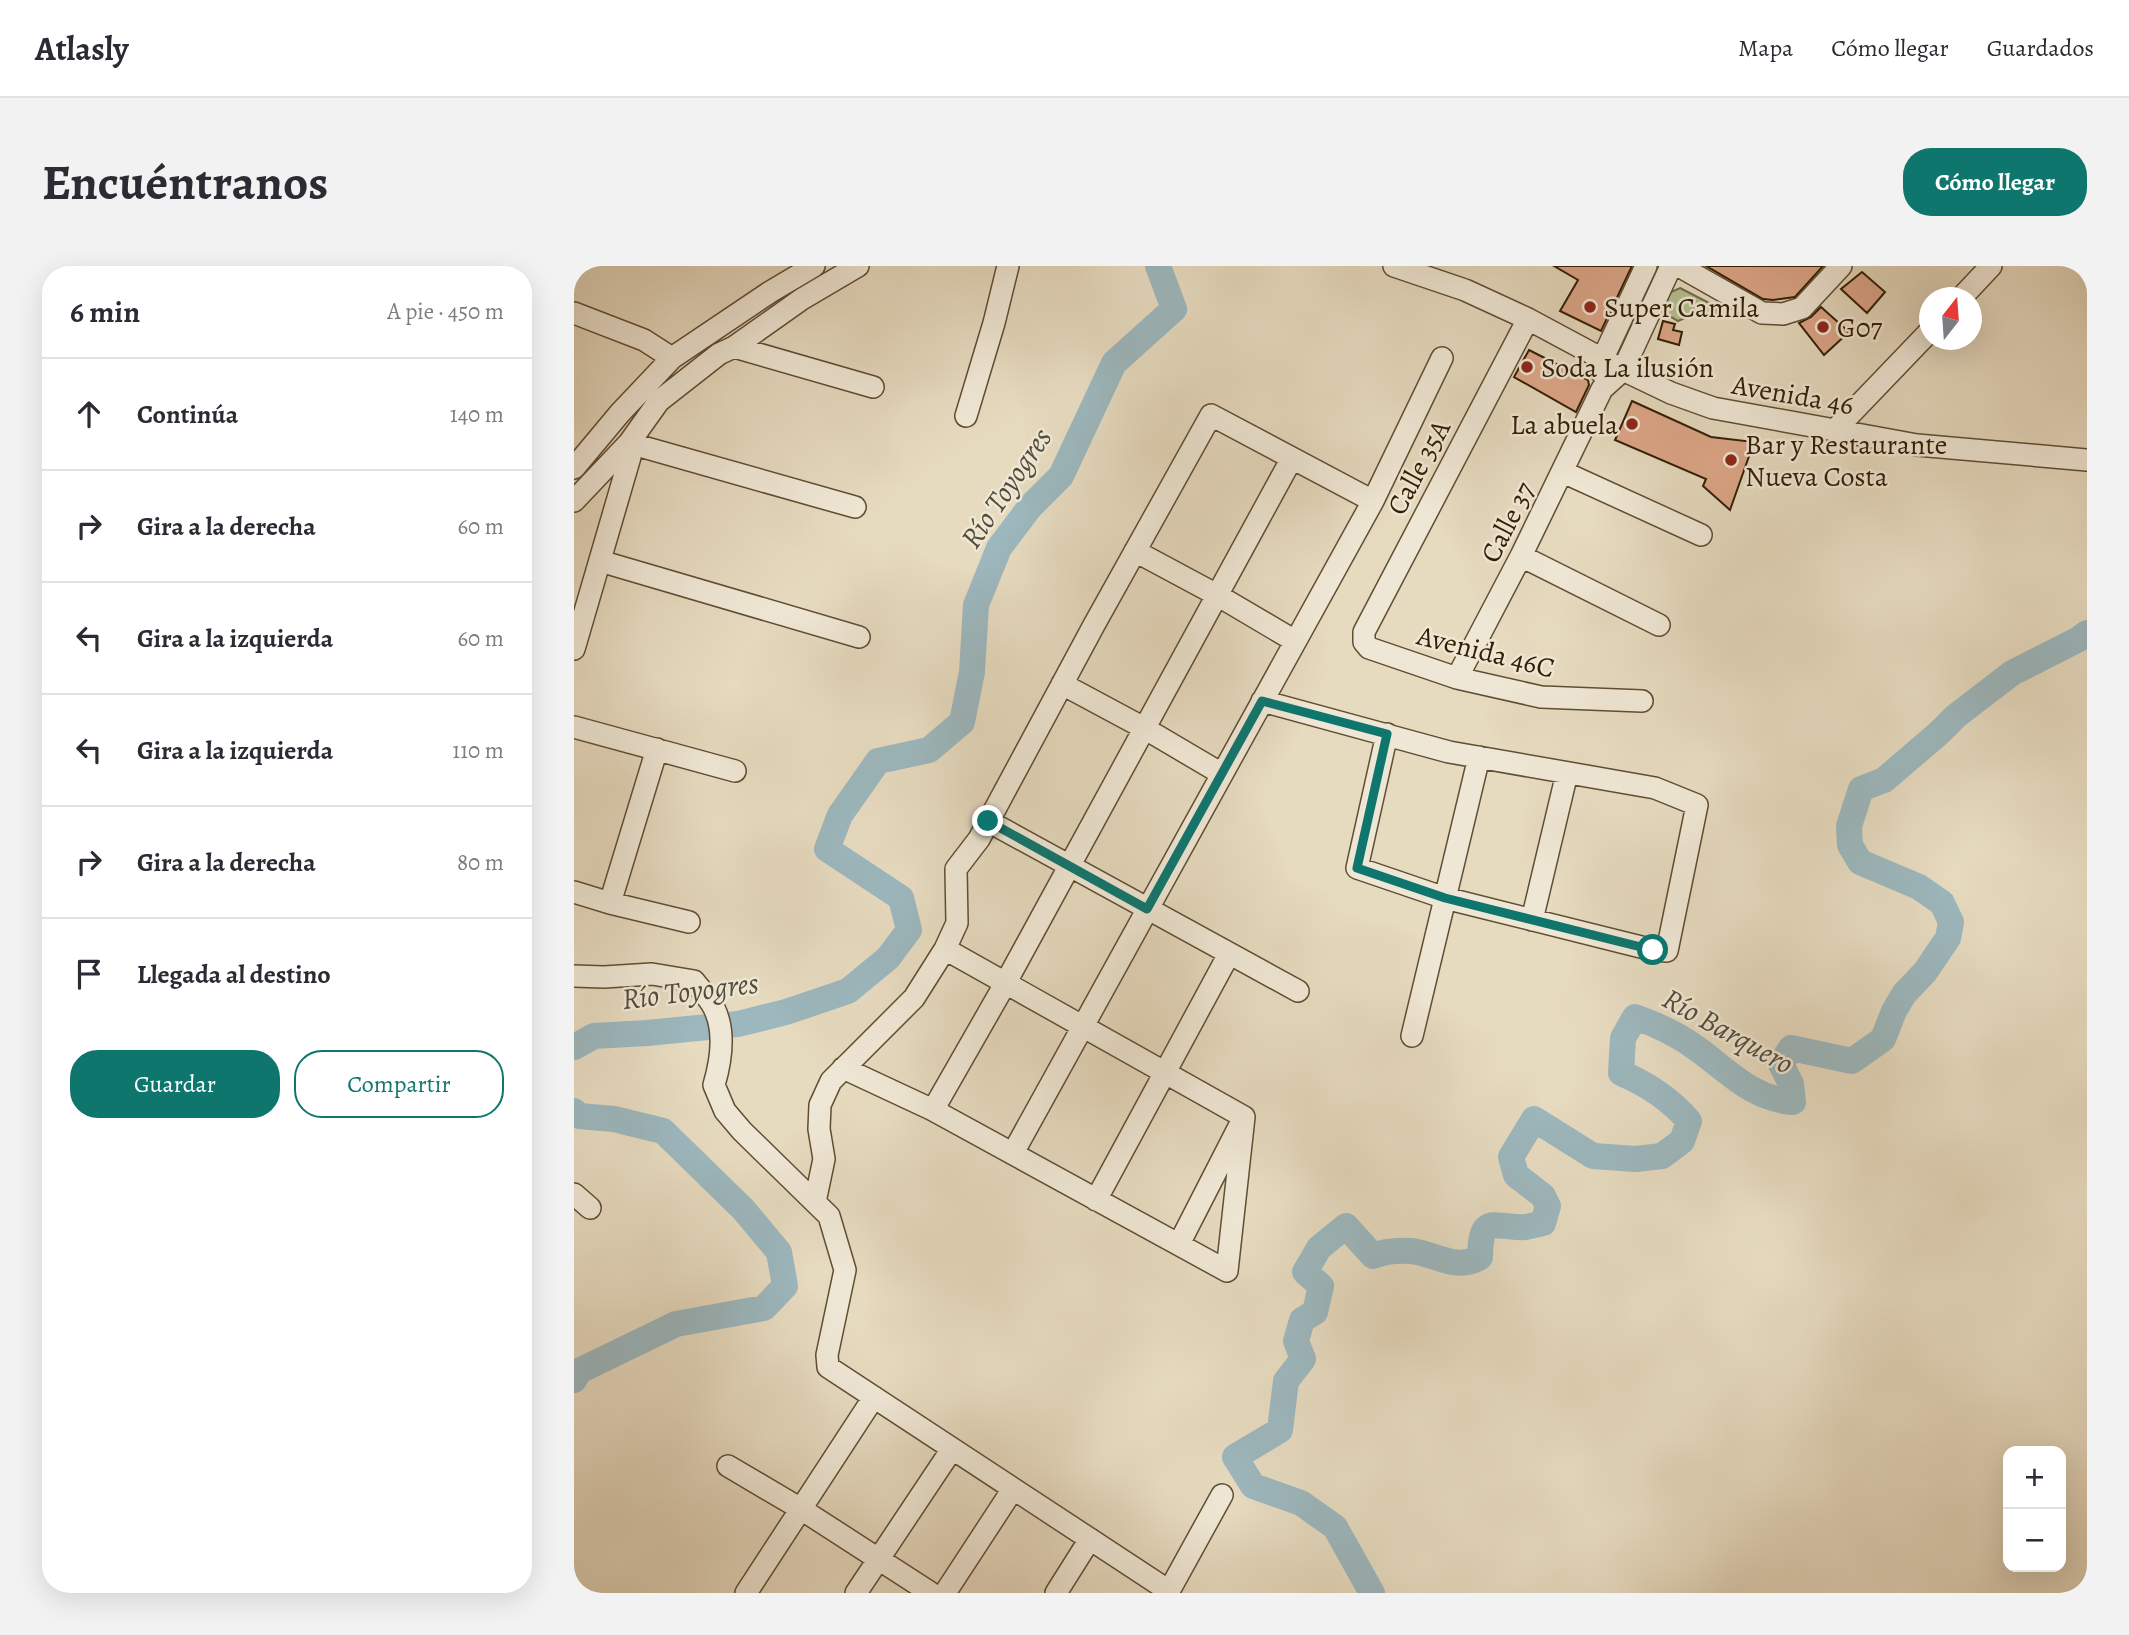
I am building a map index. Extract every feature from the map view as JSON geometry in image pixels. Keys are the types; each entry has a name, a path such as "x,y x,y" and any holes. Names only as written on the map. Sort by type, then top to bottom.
{"street":[{"path":"574,468 671,358 814,266"},
{"path":"574,501 629,443 659,401 719,354 734,347 802,299 858,266"},
{"path":"966,416 1008,266"},
{"name":"Avenida 46","path":"1394,266 1465,290 1528,319 1602,360 1671,393 1713,408 1917,444 2087,460"},
{"name":"Calle 37","path":"1602,389 1602,360 1646,266"},
{"name":"Calle 37","path":"1457,678 1521,556 1602,389 1623,370 1671,266"},
{"path":"1679,266 1762,313 1783,314 1802,308 1841,266"},
{"path":"1971,287 1991,266"},
{"path":"574,313 644,340 671,358"},
{"name":"Calle 35A","path":"1364,642 1364,632 1528,319"},
{"path":"1836,429 1919,342"},
{"path":"734,347 873,387"},
{"path":"1013,1153 1373,501 1441,358"},
{"path":"815,1202 824,1159 819,1129 820,1105 831,1081 914,998 945,949 957,923 956,869 979,839 1211,415 1373,501"},
{"path":"629,443 855,507"},
{"path":"574,649 630,457 629,443"},
{"path":"933,1110 1005,984 1292,458"},
{"path":"1563,472 1701,535"},
{"path":"1135,551 1217,595 1294,641"},
{"path":"1521,556 1660,625"},
{"path":"600,561 859,637"},
{"name":"Avenida 46C","path":"1364,642 1369,649 1457,678 1541,697 1642,701"},
{"path":"1062,684 1222,774"},
{"path":"1262,701 1387,734 1449,752 1656,789 1697,805 1667,951 1653,950 1445,898 1357,868 1387,734"},
{"path":"574,727 736,771"},
{"path":"610,903 657,749"},
{"path":"1412,1036 1479,757"},
{"path":"1532,920 1567,773"},
{"path":"988,821 1298,991"},
{"path":"574,892 689,922"},
{"path":"945,949 1244,1117"},
{"path":"1096,1200 1229,954"},
{"path":"574,976 652,974 694,981 714,1007 719,1026 721,1060 713,1085 725,1111 829,1216 845,1270 827,1354 828,1367 1168,1592 1222,1494"},
{"path":"843,1068 933,1110 1227,1271 1244,1117"},
{"path":"1179,1244 1244,1117"},
{"path":"746,1593 874,1397"},
{"path":"856,1593 952,1449"},
{"path":"728,1466 801,1509 931,1593"},
{"path":"945,1593 1013,1489"},
{"path":"1056,1593 1090,1539"}],"green space":[{"path":"1680,288 1717,307 1716,314 1711,317 1698,312 1678,321 1663,312 1669,293"}],"building":[{"path":"1554,266 1632,266 1601,331 1560,311 1578,280"},
{"path":"1706,266 1823,266 1795,297 1773,300 1763,299"},
{"path":"1862,272 1885,292 1867,313 1841,289"},
{"name":"G07","path":"1821,307 1849,332 1824,355 1799,323 1811,317"},
{"path":"1663,321 1675,324 1673,330 1682,332 1679,345 1658,339"},
{"path":"1529,350 1588,380 1589,385 1576,412 1514,377"},
{"path":"1632,401 1711,437 1754,442 1730,510 1703,486 1706,479 1615,440"}],"waterway":[{"name":"Río Toyogres","path":"574,1047 594,1036 738,1024 786,1012 848,991 888,958 909,930 901,898 827,849 840,815 878,761 929,750 962,722 972,672 976,605 999,548 1030,507 1061,476 1114,363 1174,309 1158,266"},
{"name":"Río Barquero","path":"1372,1593 1335,1527 1301,1503 1253,1486 1235,1457 1280,1430 1286,1381 1303,1359 1296,1341 1302,1320 1315,1312 1321,1286 1305,1272 1319,1248 1346,1226 1373,1256 1392,1251 1411,1251 1463,1263 1480,1257 1483,1233 1487,1228 1498,1225 1526,1227 1543,1223 1548,1206 1543,1196 1516,1175 1511,1157 1534,1119 1593,1156 1636,1159 1662,1156 1682,1141 1689,1121 1658,1093 1621,1073 1623,1038 1635,1017 1684,1040 1754,1090 1766,1096 1793,1102 1791,1084 1781,1064 1791,1048 1852,1061 1883,1039 1904,994 1925,972 1948,938 1951,922 1942,903 1919,887 1860,862 1850,845 1849,826 1861,789 1884,780 1956,716 2012,673 2087,633"},
{"name":"Río Toyogres","path":"574,1111 579,1116 614,1119 663,1131 743,1209 779,1252 785,1286 764,1308 676,1324 579,1371 574,1380"}],"place":[{"name":"Super Camila","path":"1590,307"},
{"name":"G07","path":"1823,327"},
{"name":"Soda La ilusión","path":"1527,367"},
{"name":"La abuela","path":"1632,424"},
{"name":"Bar y Restaurante Nueva Costa","path":"1731,460"}],"route":[{"path":"988,821 1147,909 1262,701 1387,734 1357,868 1445,898 1653,950"}]}
